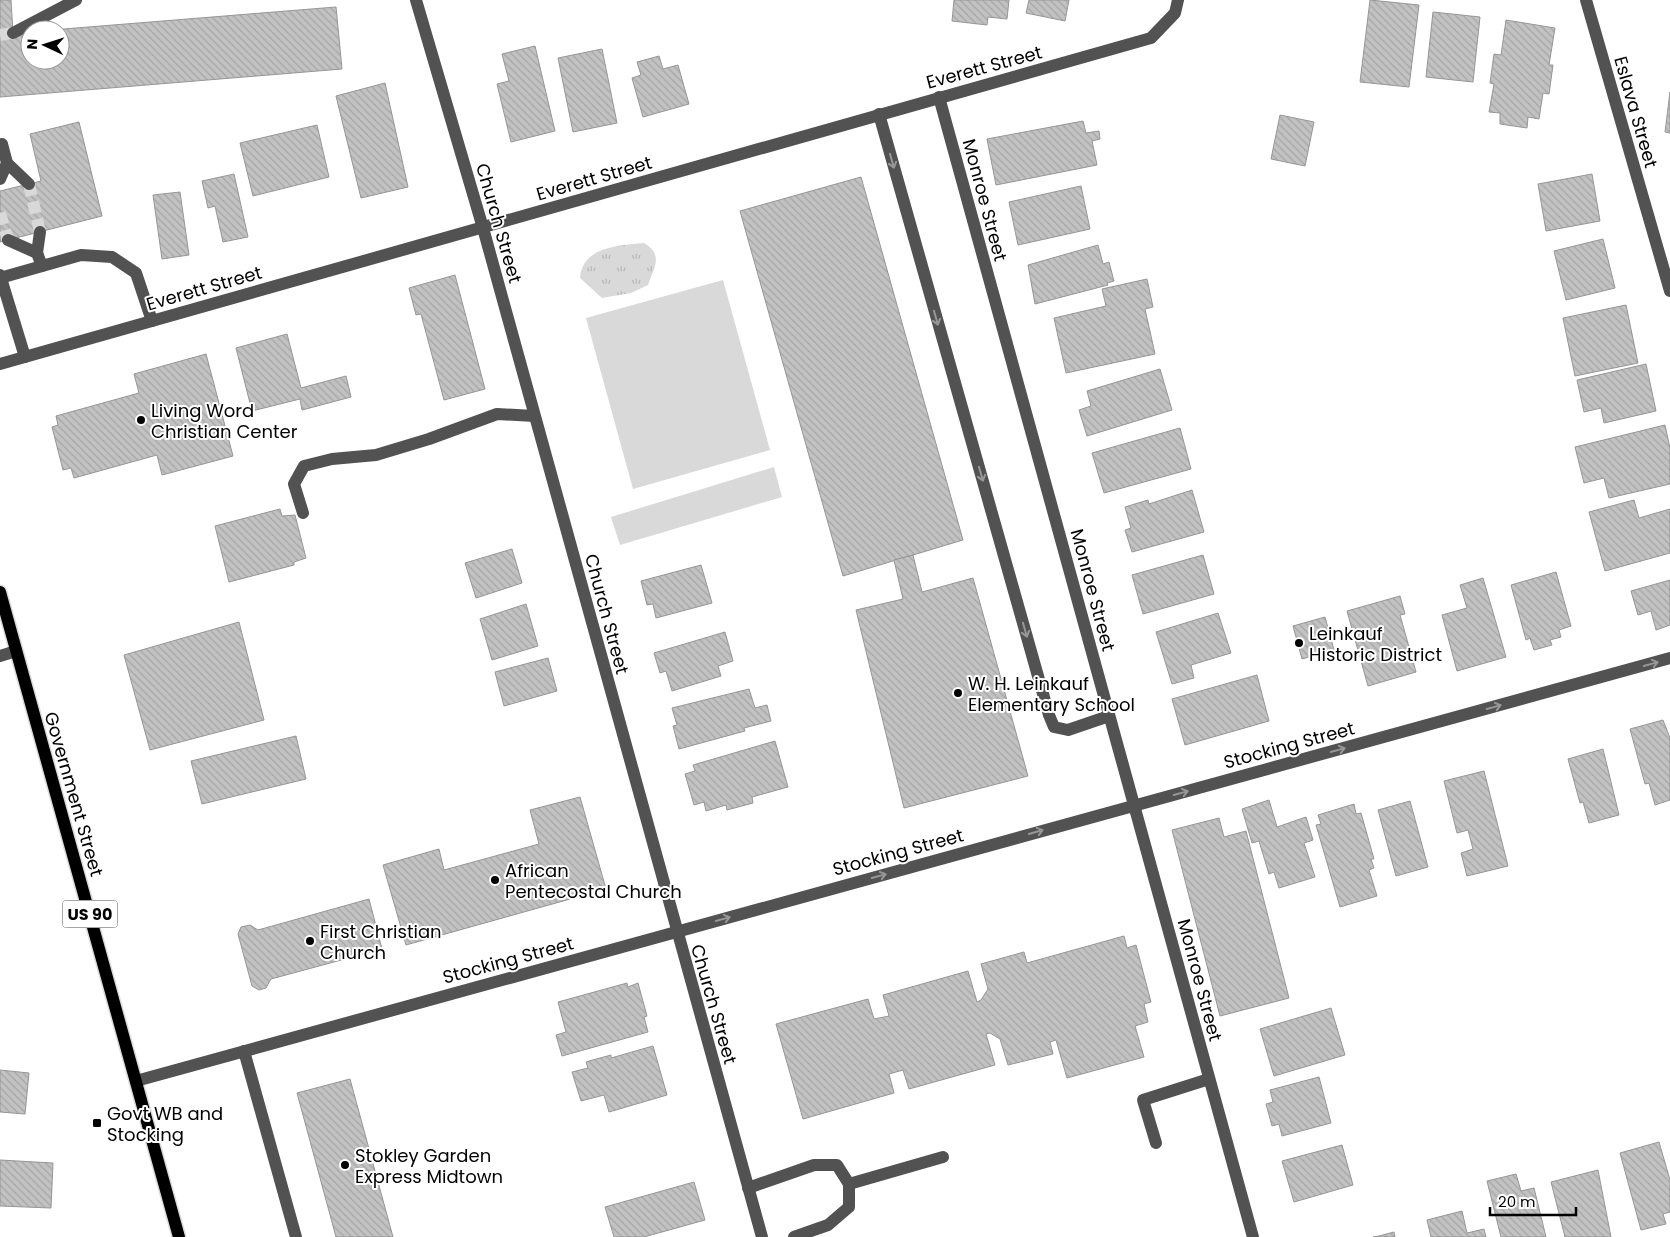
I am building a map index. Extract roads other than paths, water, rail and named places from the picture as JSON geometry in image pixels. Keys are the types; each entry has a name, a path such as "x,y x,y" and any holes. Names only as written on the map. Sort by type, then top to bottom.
{"main road":[{"name":"Government Street","path":"0,592 179,1237"}],"street":[{"path":"13,33 76,0"},
{"name":"Church Street","path":"416,0 483,228 676,932 762,1237"},
{"name":"Everett Street","path":"0,364 1151,38 1175,13 1178,0"},
{"name":"Eslava Street","path":"1586,0 1670,291"},
{"name":"Monroe Street","path":"939,97 1253,1237"},
{"path":"879,114 1049,715 1054,727 1068,730 1109,716"},
{"path":"0,145 2,144 7,163 29,184"},
{"path":"0,179 7,163"},
{"path":"40,232 37,253 42,266"},
{"path":"8,240 37,253"},
{"path":"25,357 1,277 81,255 112,257 136,273 152,321"},
{"path":"303,512 294,484 304,466 332,459 376,455 429,439 497,414 534,416"},
{"path":"0,656 16,651"},
{"name":"Stocking Street","path":"136,1081 1670,658"},
{"path":"244,1051 296,1237"},
{"path":"1156,1143 1143,1100 1209,1079"},
{"path":"849,1184 943,1157"},
{"path":"748,1188 814,1165 836,1165 849,1184 850,1206 828,1225 794,1237"}],"tunnel":[{"path":"0,35 13,33"},
{"path":"29,184 40,232"},
{"path":"0,213 8,240"}],"place":[{"name":"Living Word Christian Center","path":"141,420"},
{"name":"Leinkauf Historic District","path":"1299,643"},
{"name":"W. H. Leinkauf Elementary School","path":"958,693"},
{"name":"African Pentecostal Church","path":"495,880"},
{"name":"First Christian Church","path":"310,941"},
{"name":"Govt WB and Stocking","path":"97,1123"},
{"name":"Stokley Garden Express Midtown","path":"345,1165"}]}
